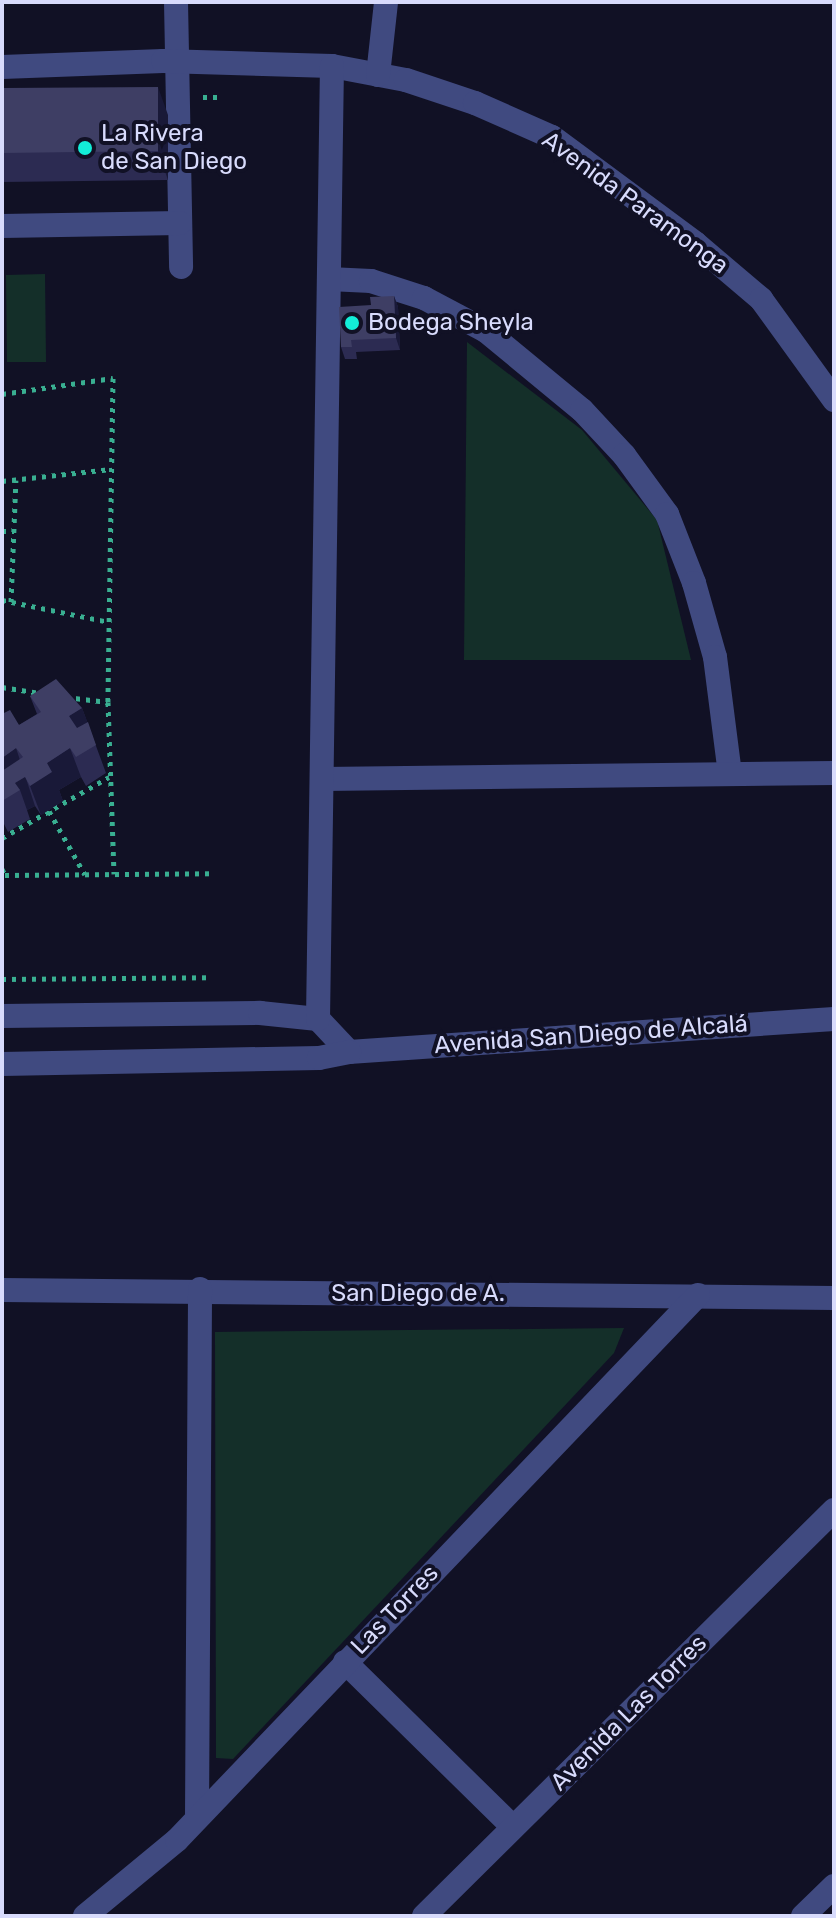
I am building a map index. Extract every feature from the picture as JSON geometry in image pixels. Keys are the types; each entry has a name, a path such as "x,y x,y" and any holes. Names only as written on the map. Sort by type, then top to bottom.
{"street":[{"path":"176,2 181,267"},
{"path":"378,75 386,2"},
{"name":"Avenida Paramonga","path":"2,67 176,62 332,66 378,75 475,103 552,137 761,299 834,400"},
{"path":"318,1019 332,66"},
{"path":"2,226 180,223"},
{"path":"329,279 371,281 424,298 486,331 582,410 624,455 667,514 694,583 715,657 730,774"},
{"path":"323,779 834,773"},
{"path":"2,1016 260,1013 318,1019 349,1052"},
{"name":"Avenida San Diego de Alcalá","path":"2,1064 319,1058 349,1052 834,1019"},
{"path":"197,1817 200,1289"},
{"name":"San Diego de A.","path":"2,1290 200,1289 834,1298"},
{"name":"Las Torres","path":"85,1916 177,1840 698,1295"},
{"name":"Avenida Las Torres","path":"424,1916 834,1510"},
{"path":"345,1662 513,1827"},
{"path":"803,1916 834,1886"}],"path":[{"path":"177,97 217,97"},
{"path":"2,394 113,378 108,702 114,874"},
{"path":"2,481 111,469"},
{"path":"11,602 16,480"},
{"path":"2,531 14,531"},
{"path":"2,600 109,622"},
{"path":"2,687 108,702"},
{"path":"2,838 109,777"},
{"path":"49,811 85,875"},
{"path":"2,869 5,875 215,873"},
{"path":"2,979 212,977"}],"green space":[{"path":"45,274 46,362 7,362 6,275"},
{"path":"467,342 582,430 657,520 691,660 464,660"},
{"path":"624,1328 614,1353 233,1759 216,1758 215,1332"}],"building":[{"path":"158,87 158,151 2,153 2,88"},
{"path":"394,296 396,338 351,340 352,347 341,347 339,307 371,305 370,297"},
{"path":"56,679 82,708 69,716 77,728 88,722 96,745 76,757 70,748 47,763 52,772 30,786 25,777 15,783 20,790 2,801 2,771 23,757 16,748 2,758 2,714 10,710 19,725 41,712 30,696"}],"place":[{"name":"La Rivera de San Diego","path":"85,148"},
{"name":"Bodega Sheyla","path":"352,323"}]}
